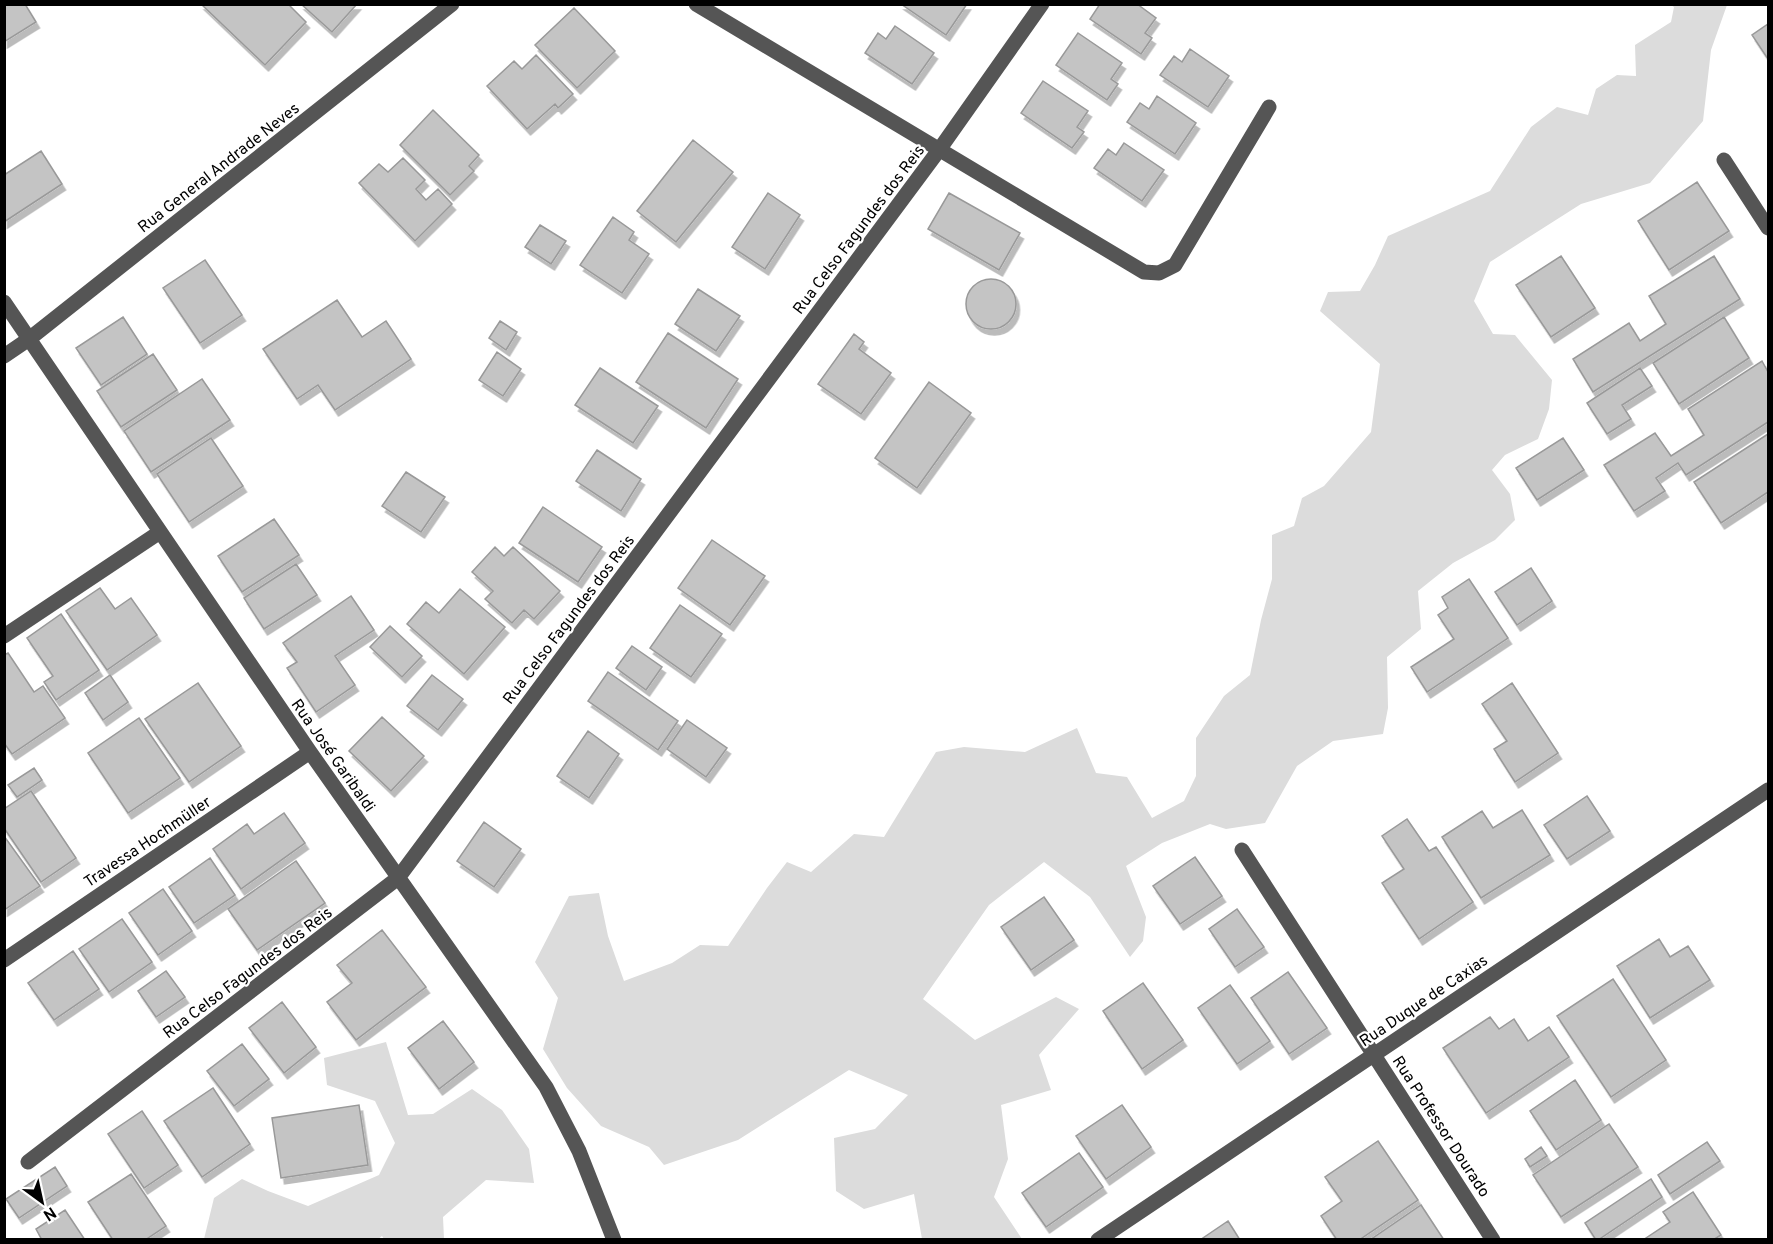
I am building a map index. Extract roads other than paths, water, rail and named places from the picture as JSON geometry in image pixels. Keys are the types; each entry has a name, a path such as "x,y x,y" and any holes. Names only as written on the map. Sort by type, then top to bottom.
{"street":[{"name":"Rua General Andrade Neves","path":"4,356 29,339 452,4"},
{"path":"696,4 1144,272 1159,273 1175,265 1269,107"},
{"name":"Rua Celso Fagundes dos Reis","path":"28,1162 399,878 939,150 1042,4"},
{"path":"1724,160 1768,228"},
{"name":"Rua José Garibaldi","path":"4,302 310,752 546,1087 579,1151 614,1239"},
{"path":"4,636 160,532"},
{"name":"Travessa Hochmüller","path":"4,960 310,752"},
{"name":"Rua Duque de Caxias","path":"1098,1239 1768,790"},
{"name":"Rua Professor Dourado","path":"1242,850 1494,1239"}]}
